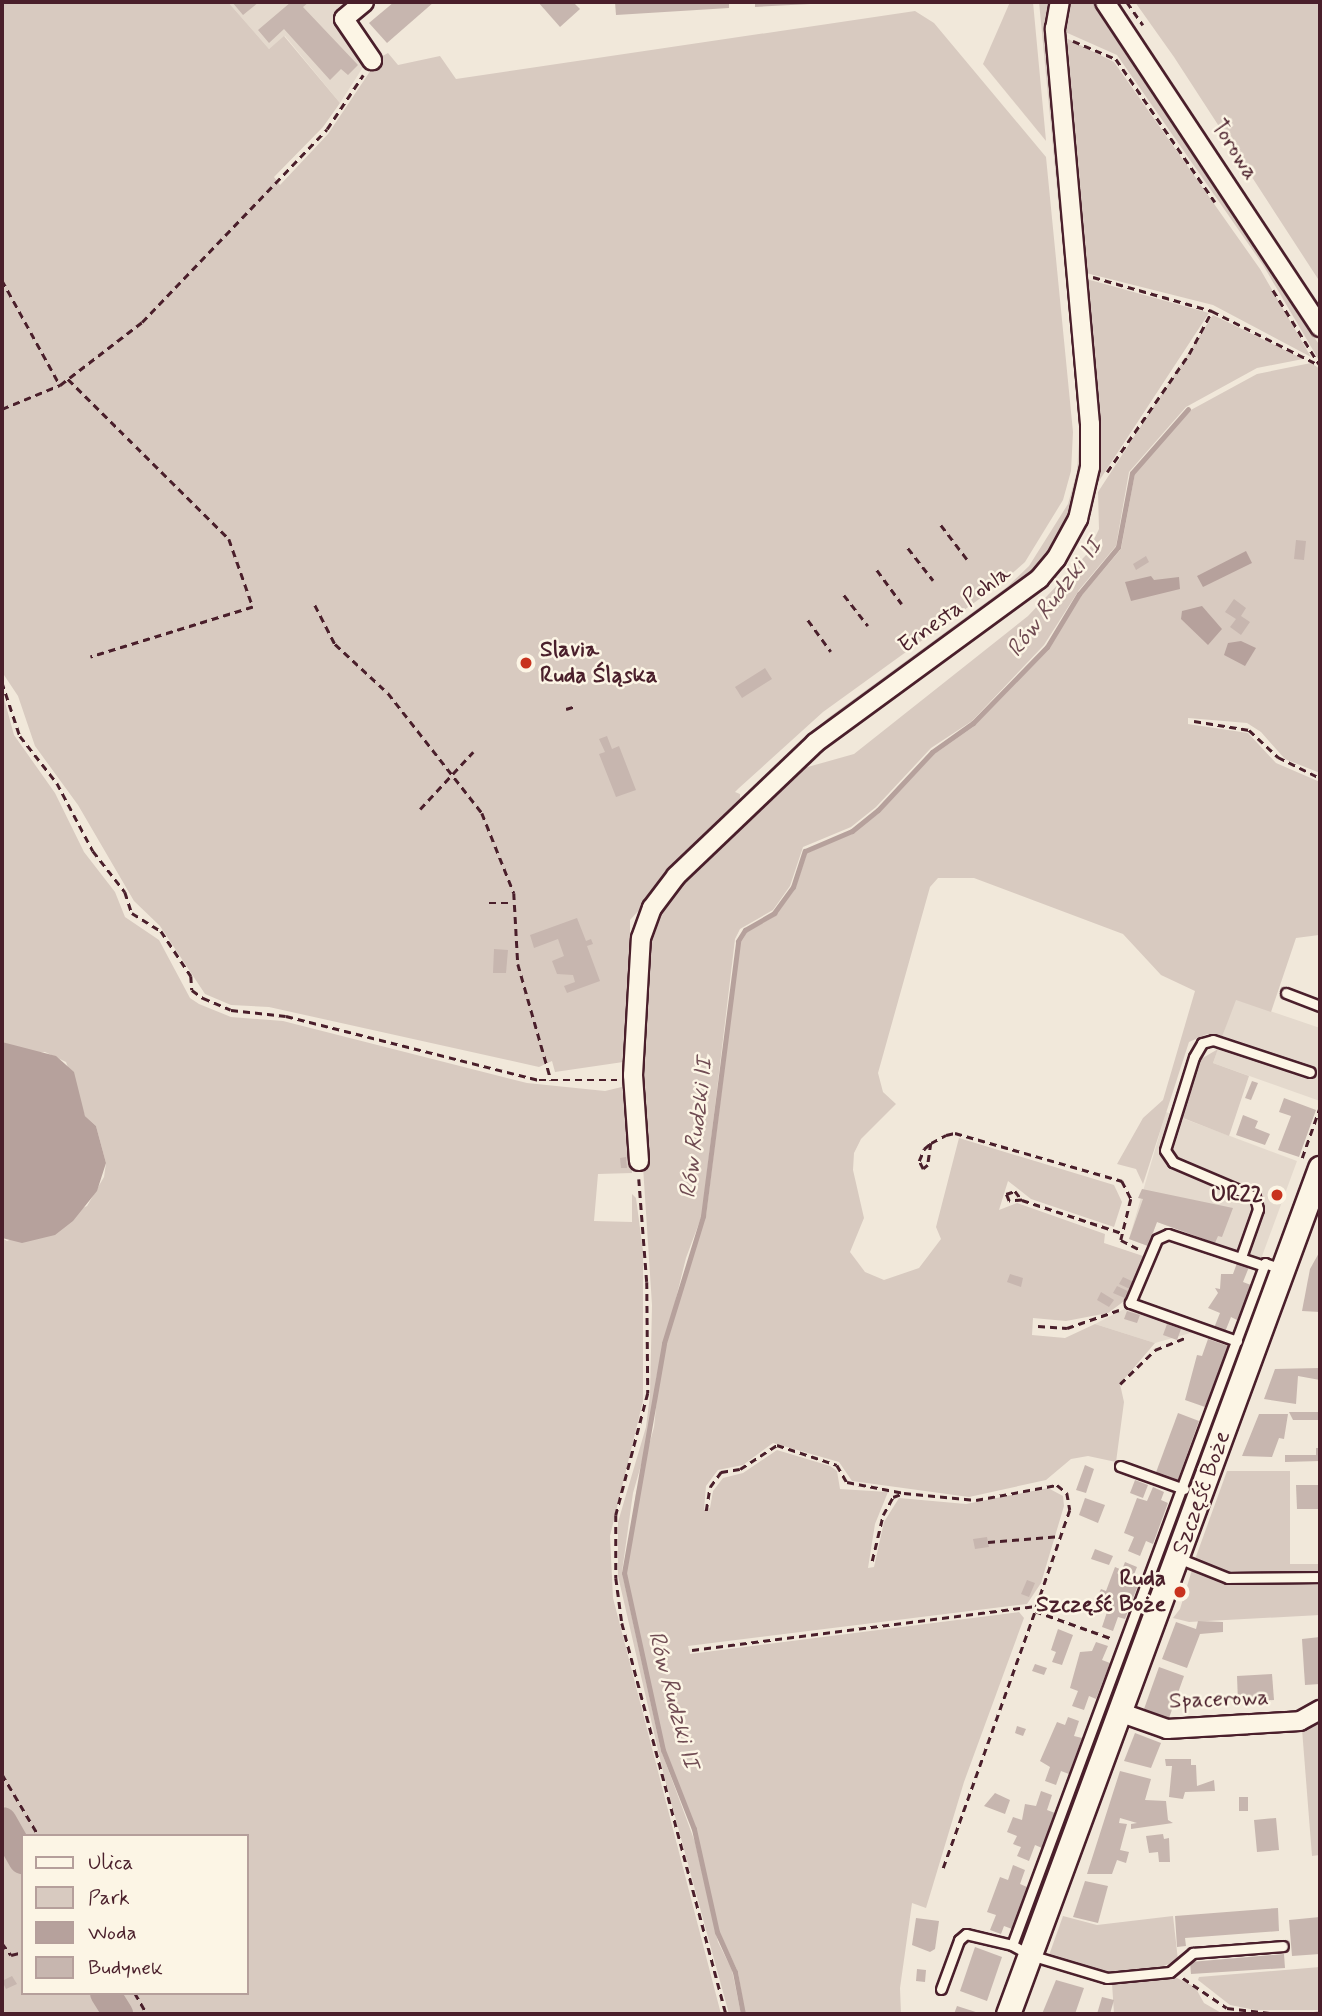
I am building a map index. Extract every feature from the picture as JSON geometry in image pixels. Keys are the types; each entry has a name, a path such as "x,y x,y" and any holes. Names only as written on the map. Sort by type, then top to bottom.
{"street":[{"path":"364,2 344,19 372,60"},
{"name":"Ernesta Pohla","path":"639,1161 634,1075 643,926 676,876 815,743 1039,579 1071,533 1086,489 1090,424 1055,29 1060,2"},
{"name":"Torowa","path":"1105,2 1320,327"},
{"name":"Szczęść Boże","path":"1008,2014 1021,1950 1119,1712 1178,1558 1274,1268 1320,1168"},
{"name":"Spacerowa","path":"1119,1712 1167,1729 1300,1721 1320,1710"}],"lane":[{"path":"1286,993 1320,1006"},
{"path":"1241,1257 1258,1209 1255,1197 1172,1162 1165,1150 1194,1057 1202,1043 1213,1040 1310,1072"},
{"path":"1021,1950 1126,1644 1237,1341 1274,1268 1174,1233 1157,1240 1130,1303 1237,1341"},
{"path":"1121,1466 1184,1489"},
{"path":"1178,1558 1228,1578 1320,1577"},
{"path":"941,1989 959,1940 966,1934 1107,1978 1170,1972 1193,1953 1283,1946"}],"path":[{"path":"1055,29 1116,59 1217,204"},
{"path":"2,409 60,385 142,322 327,129 372,60"},
{"path":"1076,274 1212,311 1320,365"},
{"path":"2,280 60,385"},
{"path":"1272,288 1320,365"},
{"path":"1086,489 1097,488 1125,440 1189,354 1212,311"},
{"path":"68,379 229,539 253,607 90,657"},
{"path":"941,524 967,559"},
{"path":"908,548 933,580"},
{"path":"877,570 902,604"},
{"path":"844,594 868,626"},
{"path":"315,605 335,643 388,693 482,813 510,879 516,903 518,964 551,1080"},
{"path":"808,620 831,652"},
{"path":"2,682 20,736 57,783 93,851 125,892 132,913 160,931 183,965 192,990 231,1010 286,1016 551,1080 605,1083 634,1075"},
{"path":"566,709 576,706"},
{"path":"1194,721 1249,730 1278,758 1320,778"},
{"path":"420,809 473,752"},
{"path":"489,903 508,903"},
{"path":"931,1143 928,1165 923,1169 921,1154 931,1143 955,1133 1122,1181 1131,1199 1122,1233 1124,1244 1152,1254"},
{"path":"639,1161 648,1282 648,1393 641,1433 616,1515 616,1578 622,1623 726,2014"},
{"path":"1022,1200 1122,1233"},
{"path":"1038,1326 1080,1325 1130,1303"},
{"path":"1120,1384 1155,1350 1208,1330"},
{"path":"706,1511 709,1487 721,1472 740,1469 772,1446 832,1462 847,1482 904,1493 976,1500 1057,1485 1067,1493 1070,1504 1061,1536 943,1868"},
{"path":"872,1561 883,1516 893,1497 904,1493"},
{"path":"988,1542 1061,1536"},
{"path":"692,1650 1037,1606"},
{"path":"1035,1611 1126,1644"},
{"path":"2,1774 38,1834"},
{"path":"2,1943 11,1955 21,1952"},
{"path":"1170,1972 1227,2008 1278,2014"},
{"path":"136,1995 147,2014"},
{"path":"1287,2014 1320,2013"}],"shaded area":[{"path":"228,2 345,2 367,61 340,103 285,36 269,49"},
{"path":"1235,999 1320,1028 1320,1101 1213,1063"},
{"path":"1166,1112 1297,1161 1261,1259 1157,1222 1148,1246 1129,1239"},
{"path":"1130,1306 1201,1330 1155,1343 1095,1324"}],"green space":[{"path":"2,2 228,2 269,49 284,36 340,103 323,127 274,177 280,185 328,134 379,58 388,53 398,65 440,56 456,79 915,11 934,23 1046,157 1073,432 1071,471 1063,500 1025,562 1000,584 823,712 739,788 735,792 740,794 740,801 630,920 630,1061 555,1072 552,1061 539,1067 269,1007 231,1005 205,994 160,926 134,901 78,805 35,746 18,696 2,672"},
{"path":"1010,2 1033,2 1046,141 983,64"},
{"path":"1039,2 1050,2 1047,29 1086,426 1083,476 1074,511 1042,567 831,722 753,787 828,718 1007,587 1029,566 1068,504 1077,472 1080,428"},
{"path":"1071,2 1094,2 1105,12 1320,346 1320,362 1263,265 1117,55 1063,31"},
{"path":"1135,2 1320,2 1320,282 1174,57"},
{"path":"1062,36 1114,62 1260,269 1311,357 1213,305 1082,272"},
{"path":"1083,278 1209,313 1097,484 1101,427"},
{"path":"1213,315 1303,359 1257,368 1186,407 1129,472 1116,546 1079,590 1044,645 972,721 931,748 876,807 851,827 803,847 790,886 773,910 740,929 735,939 702,1215 686,1258 656,1379 652,1427 633,1493 622,1572 661,1750 695,1842 718,1942 732,1970 741,2014 729,2014 664,1776 618,1576 618,1522 646,1427 650,1395 652,1305 639,1105 646,932 679,878 797,770 854,754 1028,616 1087,554 1099,529 1098,492"},
{"path":"1311,363 1320,369 1320,773 1285,759 1261,732 1247,723 1188,718 1188,724 1248,733 1276,763 1320,782 1319,935 1296,938 1271,1012 1236,1000 1222,1037 1207,1034 1189,1042 1143,1184 1136,1169 1117,1164 1143,1118 1163,1100 1195,991 1161,975 1123,934 974,878 938,878 930,887 878,1073 883,1092 896,1104 861,1139 854,1153 853,1170 864,1218 850,1252 865,1272 884,1280 919,1268 941,1239 936,1227 959,1138 1114,1185 1122,1202 1114,1227 1031,1199 1008,1181 999,1210 1017,1203 1105,1234 1104,1243 1143,1256 1131,1296 1108,1313 1066,1321 1033,1318 1032,1335 1065,1338 1095,1324 1155,1343 1120,1384 1124,1402 1116,1462 1088,1456 1071,1459 1046,1480 969,1497 852,1481 839,1462 773,1443 743,1465 718,1470 706,1486 704,1510 710,1508 713,1491 723,1478 743,1473 777,1450 830,1466 837,1471 840,1489 888,1492 875,1524 868,1568 874,1567 884,1522 899,1498 966,1504 1048,1488 1063,1496 1064,1506 1041,1583 1027,1604 688,1646 690,1654 1019,1612 1024,1618 964,1782 926,1908 912,1903 900,1988 901,2014 745,2014 738,1972 719,1931 695,1827 665,1749 625,1573 636,1493 654,1427 659,1379 672,1319 706,1215 740,944 747,932 775,916 795,889 807,853 853,833 879,813 933,755 973,727 1048,649 1081,596 1121,549 1135,473 1189,411 1257,374"},
{"path":"2,691 14,735 55,793 84,852 115,892 125,917 159,940 190,998 199,1004 231,1017 283,1021 527,1083 605,1091 626,1086 632,1173 598,1174 594,1221 632,1222 632,1194 636,1198 643,1251 643,1401 610,1536 613,1598 721,2014 131,2014 119,1995 248,1995 248,1834 21,1834 2,1803 2,1238 7,1241 87,1206 104,1177 106,1163 96,1126 85,1116 66,1062 45,1052 32,1053 2,1042"},
{"path":"1218,1049 1213,1063 1249,1076 1229,1136 1178,1116 1196,1062"},
{"path":"1227,1471 1290,1471 1290,1564 1320,1564 1320,1573 1236,1575 1194,1562"},
{"path":"1192,1570 1236,1583 1320,1581 1320,1615 1189,1622 1173,1618 1180,1609"},
{"path":"1320,1719 1320,1855 1312,1856 1302,1729"},
{"path":"2,1830 21,1862 21,1995 96,1995 107,2014 2,2014"},
{"path":"1063,1916 1097,1925 1173,1916 1178,1960 1159,1968 1107,1973 1048,1958"},
{"path":"1320,1967 1320,2010 1255,2010 1230,2005 1198,1980 1199,1977"},
{"path":"1177,1978 1195,1987 1204,2003 1223,2014 1114,2014 1112,1983"}],"water":[{"path":"1246,551 1252,563 1203,587 1197,576"},
{"path":"1151,576 1154,580 1179,577 1180,589 1131,601 1125,582"},
{"path":"1202,606 1222,629 1208,645 1181,619 1182,611"},
{"path":"1241,641 1256,648 1245,666 1224,655 1228,643"},
{"path":"2,1042 56,1056 74,1072 85,1116 96,1126 106,1163 97,1191 73,1221 55,1235 22,1243 2,1238"}],"building":[{"path":"232,2 259,2 243,15"},
{"path":"291,2 309,2 303,7 358,65 348,75 341,69 330,80 284,29 269,43 258,30"},
{"path":"394,2 434,2 387,43 369,23"},
{"path":"538,2 573,2 580,9 560,27"},
{"path":"615,2 729,2 729,8 616,15"},
{"path":"755,2 810,2 810,4 755,7"},
{"path":"1296,540 1306,541 1304,560 1294,559"},
{"path":"1146,556 1149,562 1136,570 1133,564"},
{"path":"1234,599 1246,608 1241,616 1250,622 1241,635 1230,627 1236,619 1225,612"},
{"path":"765,668 772,679 742,698 735,687"},
{"path":"607,736 612,749 619,746 636,790 616,797 599,754 605,752 599,739"},
{"path":"577,918 586,941 591,939 593,944 587,946 600,981 567,993 564,986 575,982 573,975 557,974 552,961 564,956 558,939 534,948 530,935"},
{"path":"494,949 508,950 506,973 493,973"},
{"path":"1252,1081 1258,1083 1251,1100 1245,1098"},
{"path":"1284,1098 1316,1110 1299,1157 1278,1150 1291,1116 1279,1112"},
{"path":"1243,1115 1258,1121 1255,1128 1270,1134 1265,1145 1236,1135"},
{"path":"626,1157 627,1168 621,1168 620,1158"},
{"name":"UR22","path":"1274,1187 1285,1191 1281,1203 1269,1198"},
{"path":"1142,1189 1233,1208 1222,1237 1218,1236 1215,1243 1157,1222 1148,1246 1129,1239 1143,1199 1138,1198"},
{"path":"1320,1251 1320,1312 1302,1311 1310,1269"},
{"path":"1237,1263 1249,1267 1243,1282 1251,1285 1237,1320 1231,1317 1225,1332 1214,1328 1220,1313 1208,1308 1218,1293 1215,1288 1220,1289 1221,1274 1233,1274"},
{"path":"1010,1274 1023,1278 1021,1287 1007,1282"},
{"path":"1123,1277 1136,1283 1132,1290 1119,1284"},
{"path":"1117,1286 1130,1292 1127,1299 1113,1293"},
{"path":"1101,1292 1114,1300 1109,1307 1097,1300"},
{"path":"1127,1311 1140,1315 1137,1323 1124,1319"},
{"path":"1167,1324 1181,1329 1177,1340 1163,1335"},
{"path":"1208,1339 1228,1346 1205,1407 1185,1400 1197,1355 1202,1356"},
{"path":"1320,1368 1320,1380 1298,1376 1296,1404 1264,1399 1275,1369"},
{"path":"1289,1412 1320,1412 1320,1420 1293,1420"},
{"path":"1178,1413 1199,1421 1177,1482 1155,1475"},
{"path":"1259,1414 1288,1414 1284,1439 1279,1438 1272,1457 1242,1456"},
{"path":"1316,1448 1320,1448 1320,1461 1285,1462 1285,1455 1316,1455"},
{"path":"1085,1465 1094,1469 1086,1493 1076,1490"},
{"path":"1135,1480 1148,1485 1143,1498 1130,1493"},
{"path":"1296,1485 1320,1485 1320,1509 1297,1509"},
{"path":"1153,1487 1164,1492 1161,1500 1168,1503 1153,1544 1146,1541 1140,1556 1128,1551 1134,1537 1124,1533 1137,1498 1147,1501"},
{"path":"1085,1498 1105,1505 1098,1523 1079,1515"},
{"path":"987,1537 989,1547 975,1549 973,1539"},
{"path":"1095,1549 1113,1556 1109,1565 1091,1559"},
{"path":"1125,1562 1137,1567 1133,1577 1140,1580 1125,1619 1118,1617 1113,1631 1102,1627 1107,1612 1099,1610 1103,1600 1097,1598 1101,1589 1106,1591 1115,1567 1122,1570"},
{"path":"1027,1580 1035,1583 1029,1597 1021,1594"},
{"path":"1198,1621 1223,1622 1223,1632 1200,1634 1187,1668 1162,1659 1176,1622 1196,1629"},
{"path":"1058,1629 1073,1635 1062,1665 1052,1662 1056,1652 1051,1650"},
{"path":"1320,1637 1320,1684 1305,1685 1302,1639"},
{"path":"1096,1642 1108,1646 1102,1660 1110,1663 1096,1699 1089,1696 1084,1710 1072,1706 1078,1691 1070,1688 1080,1652 1092,1651"},
{"path":"1035,1664 1047,1668 1044,1675 1032,1671"},
{"path":"1159,1667 1184,1676 1169,1718 1144,1709"},
{"path":"1272,1674 1274,1700 1238,1702 1237,1676"},
{"path":"1068,1717 1079,1721 1074,1736 1082,1738 1069,1774 1061,1771 1056,1785 1045,1781 1050,1767 1040,1761 1057,1722 1065,1725"},
{"path":"1017,1726 1026,1729 1023,1736 1015,1733"},
{"path":"1135,1733 1161,1743 1151,1768 1124,1761"},
{"path":"1165,1759 1191,1759 1191,1765 1196,1765 1197,1786 1214,1780 1215,1791 1185,1792 1183,1799 1169,1797 1172,1766 1166,1766"},
{"path":"1120,1771 1151,1779 1145,1800 1166,1801 1168,1820 1173,1823 1131,1829 1131,1824 1137,1823 1120,1818 1119,1823 1127,1824 1120,1850 1129,1852 1126,1863 1117,1860 1112,1874 1087,1874"},
{"path":"1041,1791 1052,1795 1047,1810 1055,1813 1042,1848 1035,1845 1029,1861 1017,1856 1021,1847 1013,1844 1017,1836 1007,1832 1013,1817 1022,1820 1025,1804 1036,1806"},
{"path":"995,1793 1010,1800 1005,1814 984,1806"},
{"path":"1239,1797 1248,1797 1248,1811 1239,1811"},
{"path":"1276,1818 1279,1850 1257,1852 1254,1820"},
{"path":"1163,1834 1164,1839 1169,1838 1170,1862 1159,1862 1158,1852 1149,1853 1146,1836"},
{"path":"1013,1865 1025,1870 1020,1884 1027,1887 1012,1929 1004,1926 1001,1934 990,1930 996,1915 987,1912 1000,1877 1008,1880"},
{"path":"1085,1881 1108,1886 1098,1923 1073,1917"},
{"path":"1278,1908 1279,1931 1185,1938 1186,1946 1177,1947 1175,1916"},
{"path":"1320,1917 1320,1954 1292,1956 1289,1920"},
{"path":"916,1918 939,1921 935,1949 930,1952 912,1945"},
{"path":"975,1947 1002,1957 987,2001 960,1991"},
{"path":"1284,1954 1285,1968 1191,1974 1190,1962"},
{"path":"917,1969 926,1970 925,1982 916,1981"},
{"path":"12,1976 17,1984 6,1989 2,1981"},
{"path":"1056,1980 1084,1988 1075,2014 1042,2014"},
{"path":"1102,1997 1114,2000 1110,2014 1097,2014"},
{"path":"957,2006 982,2014 954,2014"}],"waterway":[{"name":"Rów Rudzki II","path":"743,2014 735,1972 717,1932 694,1829 663,1750 624,1573 664,1343 703,1216 738,941 745,930 774,913 793,887 805,851 852,831 878,810 932,752 973,723 1047,647 1079,594 1118,547 1132,473 1188,409"},
{"path":"2,1822 21,1855"},
{"path":"106,1995 118,2014"}],"place":[{"name":"Slavia Ruda Śląska","path":"526,663"},
{"name":"UR22","path":"1277,1195"},
{"name":"Ruda Szczęść Boże","path":"1180,1592"}]}
